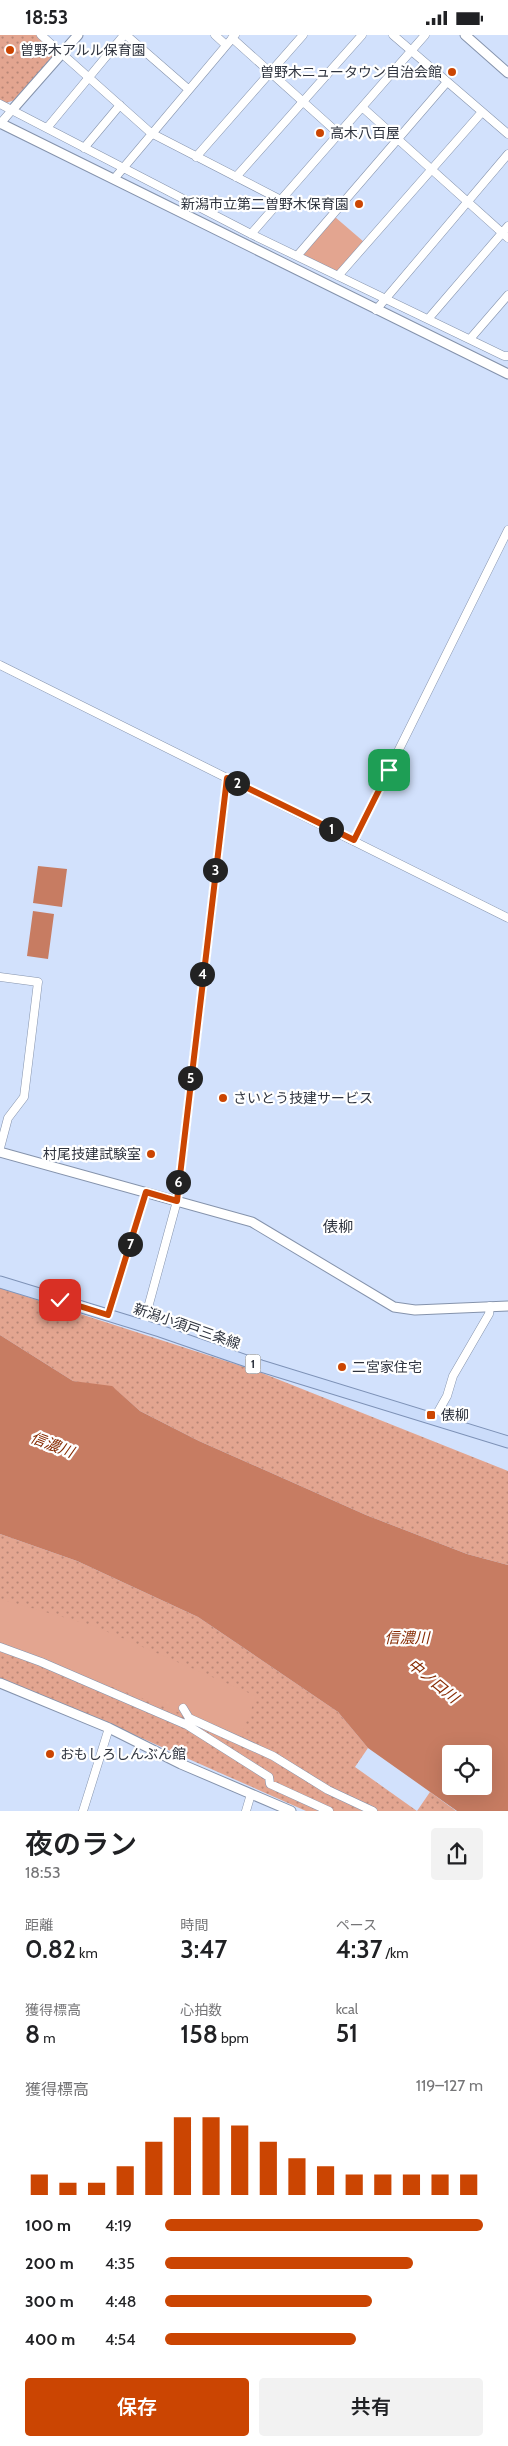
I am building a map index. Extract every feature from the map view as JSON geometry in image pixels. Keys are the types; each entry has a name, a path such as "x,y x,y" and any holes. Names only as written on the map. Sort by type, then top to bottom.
{"main road":[{"name":"新潟小須戸三条線","path":"0,1282 143,1326 260,1366 508,1442"}],"street":[{"path":"42,35 151,133 281,200"},
{"path":"78,35 0,123 508,374"},
{"path":"47,128 125,35 188,89"},
{"path":"214,35 226,45"},
{"path":"196,157 303,35"},
{"path":"236,177 362,35"},
{"path":"392,35 508,134"},
{"path":"251,234 425,35"},
{"path":"464,35 508,73"},
{"path":"114,179 233,37 339,133"},
{"path":"297,256 447,82"},
{"path":"0,103 251,234 384,299 429,318 504,356 508,356"},
{"path":"84,148 120,105"},
{"path":"362,107 505,235"},
{"path":"338,276 482,112"},
{"path":"376,310 508,154"},
{"path":"429,318 505,235 508,226"},
{"path":"470,339 508,295"},
{"path":"354,840 508,530"},
{"path":"0,665 508,918"},
{"path":"143,1326 177,1201 227,778"},
{"path":"0,977 38,982 24,1097 8,1118 0,1148"},
{"path":"0,1152 262,1226 394,1307 415,1310 508,1306"},
{"path":"108,1315 146,1192"},
{"path":"434,1419 447,1396 453,1376 489,1315 490,1306"},
{"path":"0,1647 42,1662 273,1756 328,1790 373,1811"},
{"path":"0,1683 109,1728 181,1764 292,1811"},
{"path":"183,1707 188,1721 269,1777 270,1784 329,1811"},
{"path":"83,1811 109,1728"},
{"path":"246,1811 251,1794"}],"shaded area":[{"path":"0,35 36,35 56,53 15,100 3,104 0,102"},
{"path":"335,217 364,242 336,271 304,256 304,252"},
{"path":"0,1288 257,1371 508,1471 508,1565 467,1554 366,1515 199,1441 140,1411 115,1389 73,1381 0,1335"},
{"path":"0,1534 77,1561 198,1617 338,1712 368,1748 355,1767 417,1811 306,1811 130,1733 0,1681"},
{"path":"0,1599 94,1626 256,1696 241,1736 0,1644"},
{"path":"430,1792 456,1811 417,1811"}],"water":[{"path":"38,866 67,869 62,907 33,903"},
{"path":"33,911 54,914 48,959 27,956"},
{"name":"信濃川","path":"0,1335 73,1381 112,1386 140,1411 199,1441 366,1515 467,1554 508,1565 508,1811 457,1811 368,1748 338,1712 198,1617 77,1561 0,1534"}],"place":[{"name":"曽野木アルル保育園","path":"10,50"},
{"name":"曽野木ニュータウン自治会館","path":"452,72"},
{"name":"高木八百屋","path":"320,133"},
{"name":"新潟市立第二曽野木保育園","path":"359,204"},
{"name":"さいとう技建サービス","path":"223,1098"},
{"name":"村尾技建試験室","path":"151,1154"},
{"name":"二宮家住宅","path":"342,1367"},
{"name":"俵柳","path":"431,1415"},
{"name":"おもしろしんぶん館","path":"50,1754"}],"district":[{"name":"俵柳","path":"338,1227"}],"route":[{"path":"60,1300 108,1315 146,1192 177,1201 197,1015 227,778 354,840 389,770"}],"water label":[{"name":"中ノ口川","path":"433,1681"}]}
